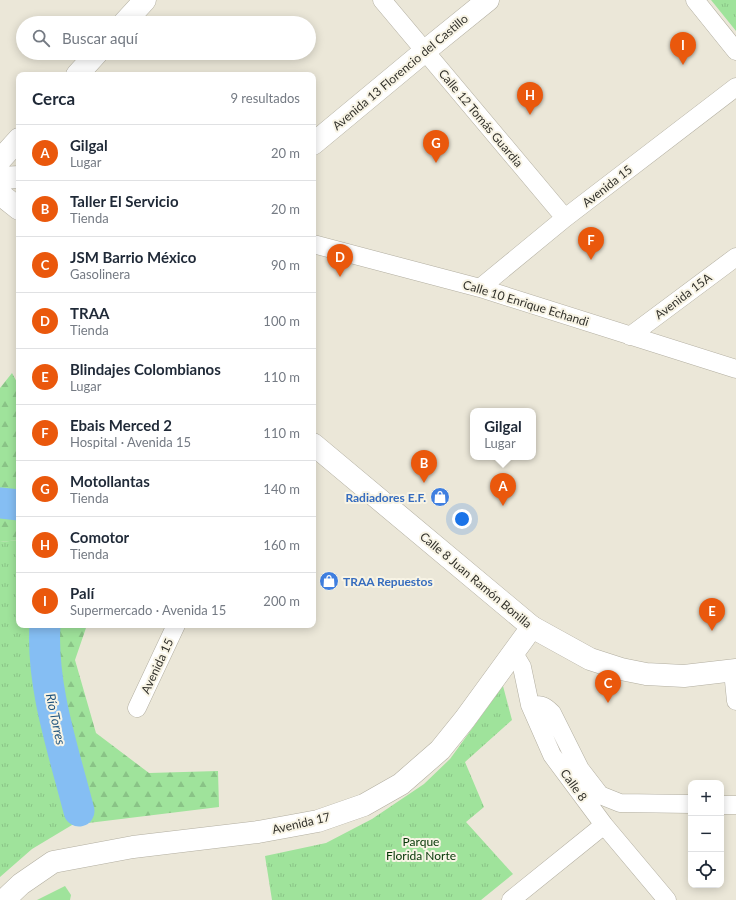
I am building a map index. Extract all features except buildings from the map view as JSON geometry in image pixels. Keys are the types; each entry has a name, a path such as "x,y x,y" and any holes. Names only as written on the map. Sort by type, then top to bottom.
{"main road":[{"path":"130,16 145,0"},
{"name":"Avenida 13 Florencio del Castillo","path":"316,142 488,0"},
{"path":"80,72 91,60"},
{"path":"0,160 16,142"},
{"path":"0,178 16,177"},
{"path":"0,194 16,207"},
{"name":"Calle 8 Juan Ramón Bonilla","path":"316,447 532,627 590,659 621,669 646,674 684,676 735,671"},
{"name":"Avenida 17","path":"4,900 21,884 53,862 133,847 258,832 318,821 364,805 401,784 440,750 465,719 532,627"}],"street":[{"name":"Calle 12 Tomás Guardia","path":"382,0 565,218"},
{"path":"695,0 736,51"},
{"name":"Avenida 15","path":"480,288 565,218 736,86"},
{"name":"Calle 10 Enrique Echandi","path":"316,245 480,288 736,369"},
{"name":"Avenida 15A","path":"630,336 736,257"},
{"name":"Avenida 15","path":"137,708 175,628"},
{"name":"Calle 8","path":"513,652 522,668 530,705 552,755 604,825 667,900"},
{"path":"735,671 736,701"},
{"path":"530,705 541,705 547,708 552,714 580,769 600,794 620,803 688,804"},
{"path":"724,805 736,805"},
{"path":"511,900 604,825"}],"green space":[{"path":"711,0 736,0 736,31"},
{"path":"12,373 16,380 16,540 0,542 0,388"},
{"path":"16,540 16,628 32,628 29,635 42,715 72,825 32,849 0,877 0,542"},
{"path":"32,628 86,628 75,660 96,733 149,773 218,771 219,807 72,825 42,715 29,635"},
{"name":"Parque Florida Norte","path":"503,686 512,720 465,762 484,807 466,822 513,874 481,900 272,900 265,856 326,843 372,819 424,784 450,759"},
{"path":"65,886 71,895 70,900 37,900"}],"waterway":[{"name":"Río Torres","path":"0,503 16,505"},
{"name":"Río Torres","path":"45,628 45,648 50,695 79,811"}],"place":[{"name":"Palí","path":"683,65"},
{"name":"Comotor","path":"530,115"},
{"name":"Motollantas","path":"436,163"},
{"name":"Ebais Merced 2","path":"591,260"},
{"name":"TRAA","path":"340,277"},
{"name":"Taller El Servicio","path":"424,483"},
{"name":"Radiadores E.F.","path":"440,497"},
{"name":"Gilgal","path":"503,506"},
{"name":"TRAA Repuestos","path":"329,581"},
{"name":"Blindajes Colombianos","path":"712,631"},
{"name":"JSM Barrio México","path":"608,703"}]}
